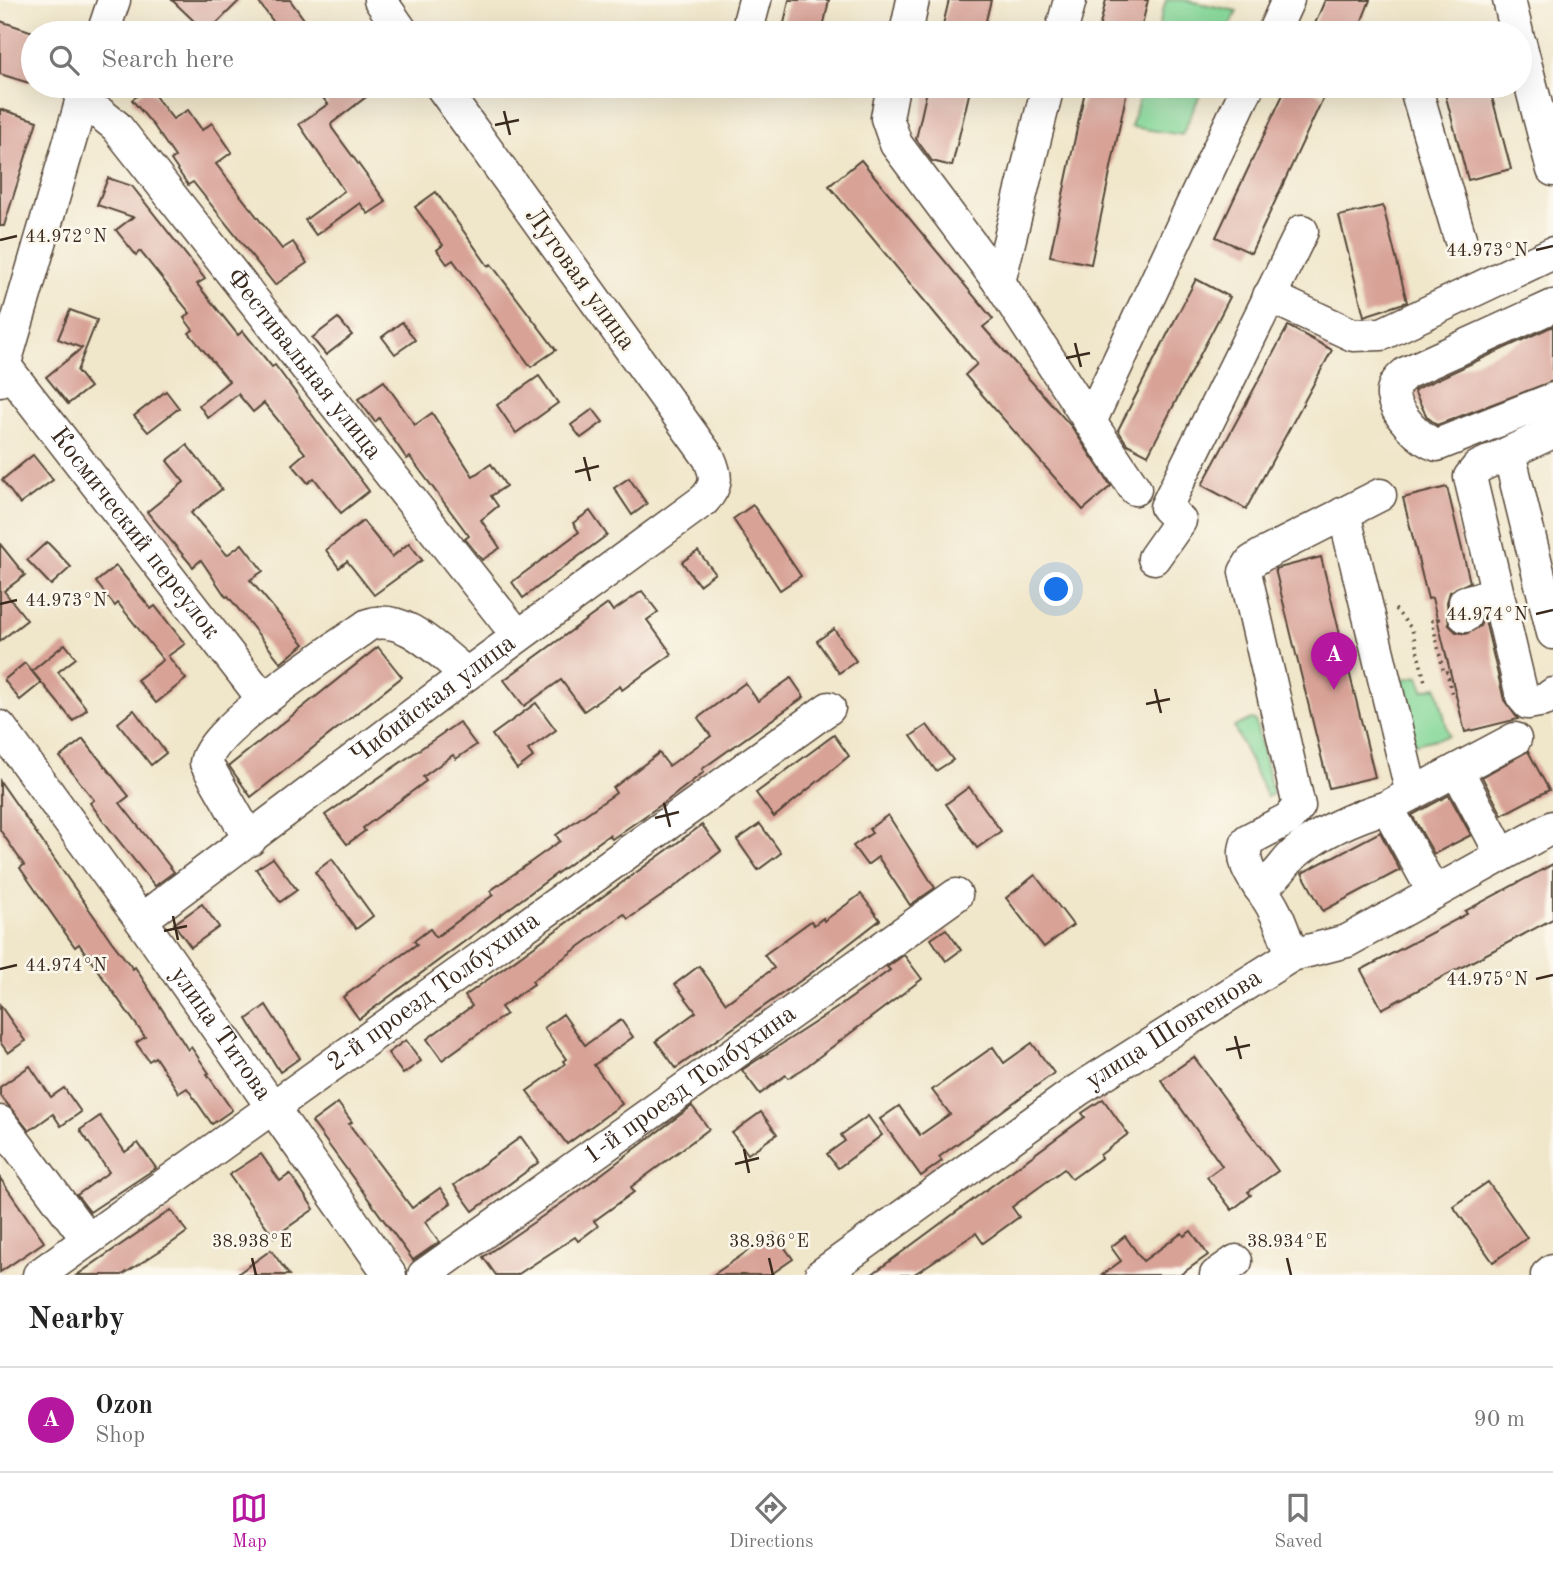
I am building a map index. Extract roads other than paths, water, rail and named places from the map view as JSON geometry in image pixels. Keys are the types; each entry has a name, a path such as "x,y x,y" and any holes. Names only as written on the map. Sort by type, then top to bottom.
{"street":[{"path":"107,21 114,0"},
{"path":"380,0 395,21"},
{"path":"908,21 914,0"},
{"path":"1064,21 1070,0"},
{"path":"1278,21 1288,0"},
{"path":"1509,0 1515,21"},
{"path":"1519,21 1522,0"},
{"path":"1532,89 1553,170"},
{"path":"4,355 12,298 82,98"},
{"name":"Фестивальная улица","path":"85,98 116,125 518,636"},
{"name":"Луговая улица","path":"450,98 709,458 716,473"},
{"path":"891,98 887,118 897,144 999,282 1135,489"},
{"path":"999,282 1045,98"},
{"path":"1090,422 1242,98"},
{"path":"1419,98 1460,238"},
{"path":"1154,558 1180,522 1166,508 1301,231"},
{"path":"1269,296 1353,335 1382,334 1553,253"},
{"path":"1553,306 1406,373 1396,382 1393,395 1398,407 1420,436 1437,445 1553,399"},
{"name":"Космический переулок","path":"4,355 264,700"},
{"path":"1553,432 1478,467 1470,477 1524,700 1533,702 1553,694"},
{"path":"1509,453 1553,633"},
{"name":"Чибийская улица","path":"141,920 467,674 704,500 715,488 716,473"},
{"path":"1292,955 1274,908 1259,887 1244,855 1248,839 1288,819 1299,806 1245,572 1251,562 1262,555 1380,495"},
{"path":"1344,513 1361,583 1400,801 1434,893"},
{"path":"1465,615 1465,602 1497,593"},
{"path":"250,840 206,763 214,745 264,700 368,625 380,621 401,625 467,674"},
{"name":"2-й проезд Толбухина","path":"39,1275 829,708"},
{"name":"улица Титова","path":"0,727 141,920 390,1275"},
{"path":"1259,887 1280,874 1293,856 1306,846 1366,813 1400,801 1514,739"},
{"path":"1457,770 1502,855"},
{"name":"улица Шовгенова","path":"821,1275 1078,1090 1292,955 1347,941 1553,827"},
{"name":"1-й проезд Толбухина","path":"424,1275 956,895"},
{"path":"0,1122 88,1240"},
{"path":"1547,1275 1553,1270"}],"place":[{"name":"Ozon","path":"1334,690"}]}
